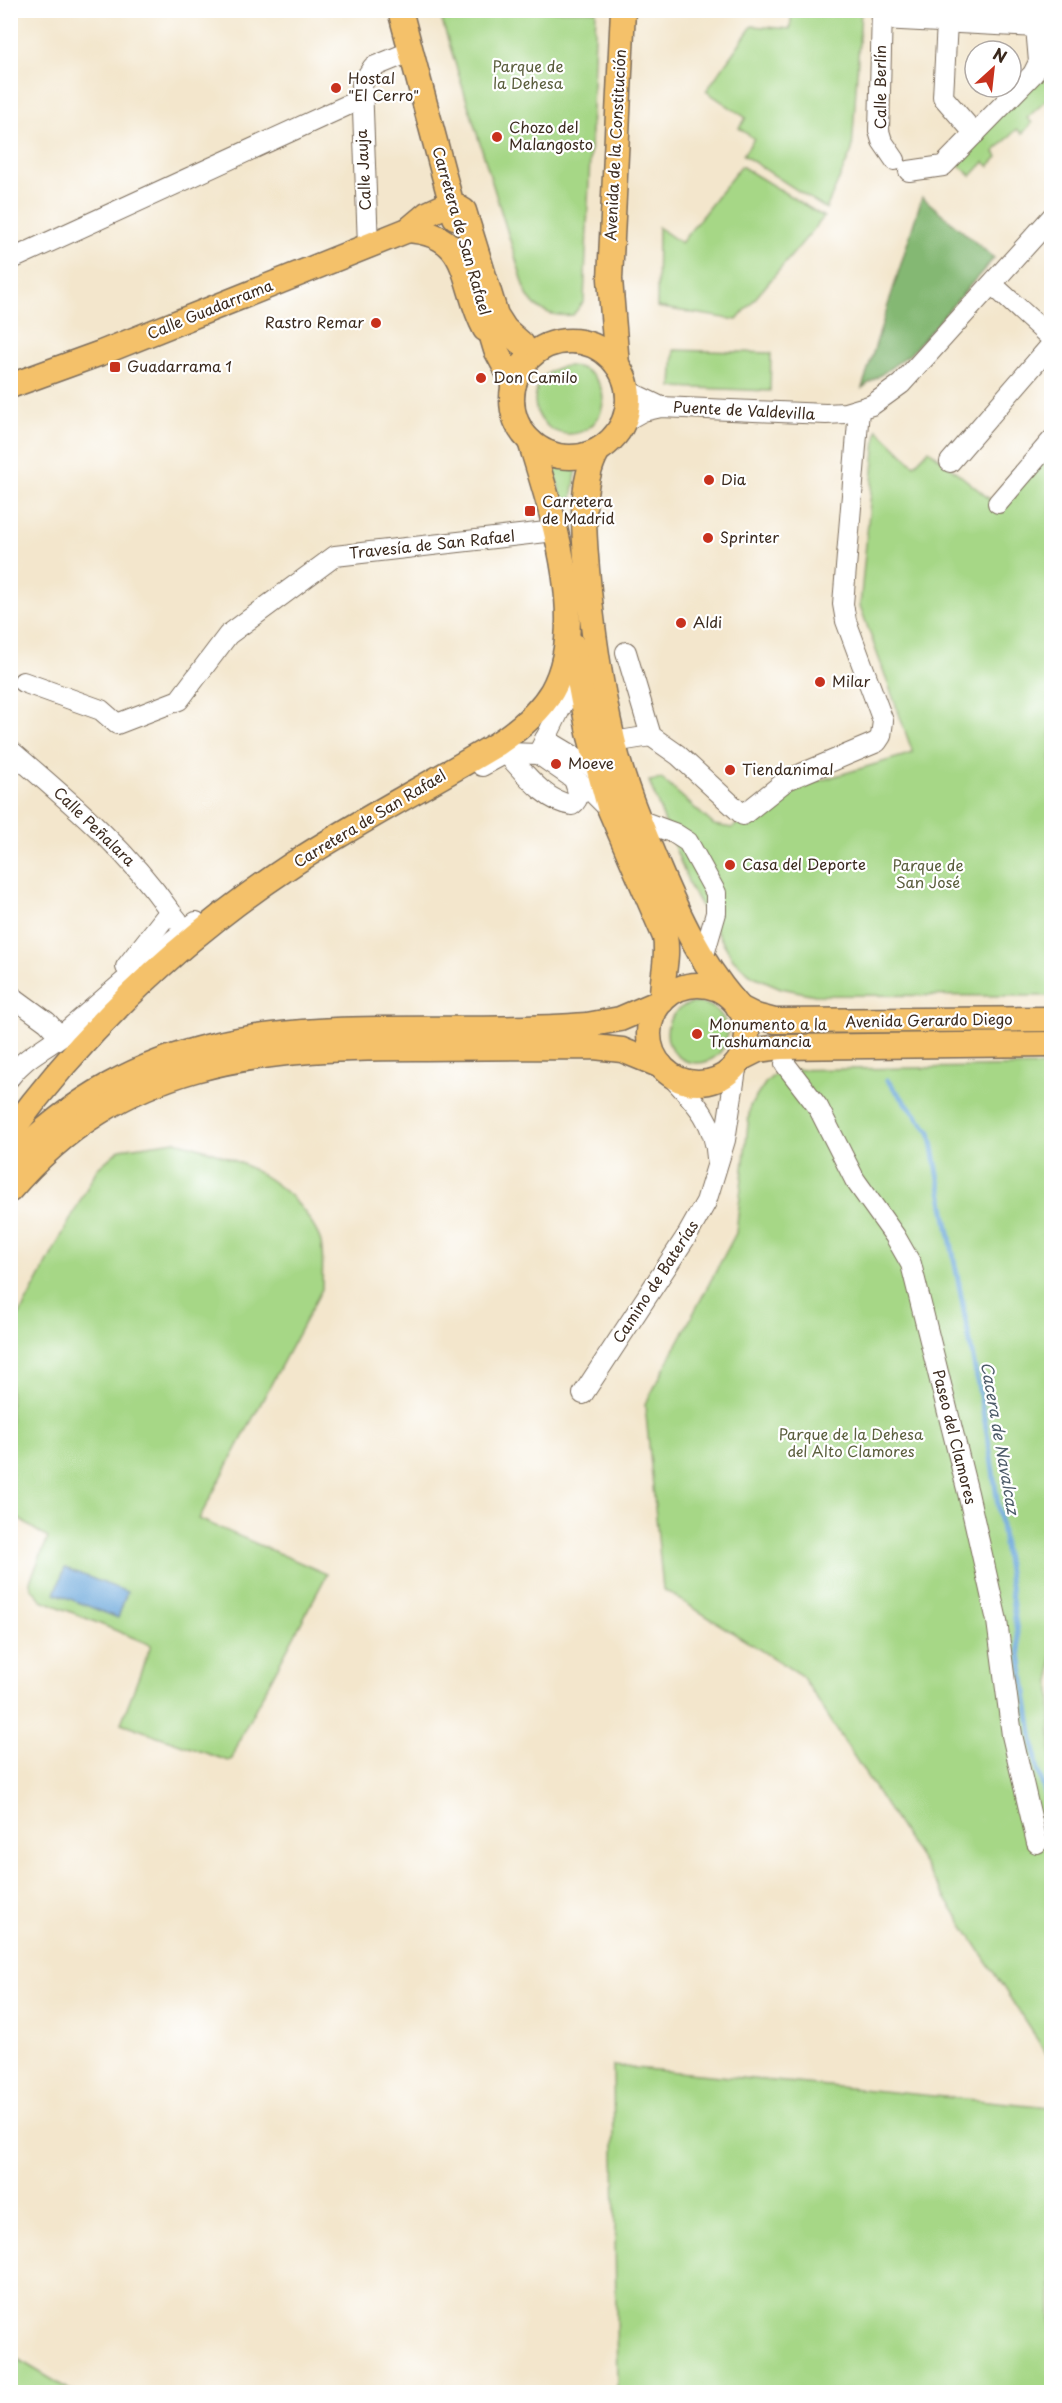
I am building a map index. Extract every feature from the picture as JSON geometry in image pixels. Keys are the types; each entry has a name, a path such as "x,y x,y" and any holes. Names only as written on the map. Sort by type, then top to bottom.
{"main road":[{"name":"Carretera de San Rafael","path":"400,10 416,62 464,190 506,318 530,348"},
{"name":"Avenida de la Constitución","path":"618,365 610,279 623,10"},
{"name":"Carretera de San Rafael","path":"416,62 451,203 496,350 514,384"},
{"path":"427,214 437,194 441,170"},
{"path":"427,214 451,203 464,211 496,315 505,328 530,348"},
{"name":"Calle Guadarrama","path":"10,386 101,353 408,230 427,214"},
{"path":"408,230 437,236 453,247 475,309 496,350"},
{"name":"Avenida de la Constitución","path":"586,343 596,330 604,309 610,279"},
{"path":"559,342 586,343 603,352 618,365 628,391 625,421 614,439 597,452 581,457 563,458 546,453 530,441 519,428 513,413 514,384 530,348 559,342"},
{"name":"Carretera de San Rafael","path":"10,1133 73,1055 164,963 247,896 337,836 497,744 540,708 553,689 563,664 567,643 567,603 555,531 530,441"},
{"path":"10,1190 60,1141 117,1103 188,1071 246,1056 349,1048 594,1047 622,1050 688,1082 706,1082 724,1076 738,1061 747,1033 736,1004 703,958 671,897 639,820 613,742 596,655 585,546 587,490 597,452"},
{"path":"567,603 588,781 665,937 666,957 661,980 662,1001 652,1015 649,1033 652,1050 664,1069"},
{"path":"10,1162 57,1119 108,1086 154,1063 212,1045 292,1031 582,1026 620,1019 662,1001 680,988 697,985 714,988 736,1004"},
{"name":"Avenida Gerardo Diego","path":"736,1004 756,1016 775,1021 1052,1019"},
{"name":"Avenida Gerardo Diego","path":"738,1061 758,1050 780,1047 1052,1044"}],"street":[{"path":"1036,27 1050,10"},
{"path":"882,14 937,18 1007,18 1036,27"},
{"name":"Calle Berlín","path":"882,14 879,131 882,141 902,165 943,166 975,134"},
{"path":"937,18 943,98 975,134 1037,68 1039,39 1036,27"},
{"name":"Calle Jauja","path":"368,246 362,84 373,67 416,62"},
{"path":"10,260 361,99"},
{"path":"626,652 651,736 678,755 743,815 787,780 876,742 881,736 883,721 846,621 843,604 859,410 872,405 905,380 1052,217"},
{"path":"992,284 1052,339"},
{"path":"950,462 1052,344"},
{"path":"628,391 661,407"},
{"path":"625,421 643,411 661,407"},
{"name":"Puente de Valdevilla","path":"661,407 826,414 859,410"},
{"path":"998,503 1052,440"},
{"name":"Travesía de San Rafael","path":"23,682 101,710 117,724 179,700 228,634 335,556 555,531"},
{"path":"542,747 577,675"},
{"path":"613,742 651,736"},
{"path":"542,747 588,781"},
{"path":"10,1077 24,1060 60,1036 185,931 298,853 402,810 506,753 542,747 588,781"},
{"name":"Calle Peñalara","path":"10,750 90,819 154,888 185,931"},
{"path":"506,753 553,800 562,804 572,805 577,801 588,781"},
{"path":"639,820 674,833 688,842 716,893 716,914 703,958"},
{"path":"100,1002 170,911"},
{"path":"10,995 47,1023 60,1036"},
{"name":"Camino de Baterías","path":"583,1394 697,1219 725,1140 738,1061"},
{"name":"Paseo del Clamores","path":"785,1064 818,1107 855,1179 895,1236 910,1264 968,1493 994,1609 1012,1735 1037,1843"},
{"name":"Camino de Baterías","path":"664,1069 709,1120 715,1138 717,1165"}],"green space":[{"name":"Parque de la Dehesa","path":"439,11 596,11 584,301 573,315 547,312 536,306 527,295"},
{"path":"792,11 861,11 852,150 826,209 743,155 754,139 739,128 746,118 706,91 752,26 790,29"},
{"path":"1051,30 1051,96 1027,118 1032,123 1022,134 1017,129 994,152 998,157 989,166 984,162 971,176 951,158 1009,99 1023,99 1023,84 1028,79 1039,39"},
{"path":"741,166 824,217 737,320 657,307 658,227 681,243"},
{"path":"922,197 994,258 910,354 862,388"},
{"path":"674,350 771,353 770,391 672,387"},
{"path":"576,366 588,372 597,381 603,393 601,413 593,424 576,434 562,434 545,424 537,413 535,393 545,376 556,368"},
{"name":"Parque de San José","path":"877,429 914,465 929,450 1002,509 1051,451 1051,996 815,995 781,988 751,975 733,959 691,889 649,781 662,779 714,825 732,828 785,791 913,753 860,606"},
{"path":"553,466 577,467 572,499 562,499"},
{"path":"691,1003 703,1003 714,1008 722,1016 727,1033 725,1045 714,1058 703,1063 691,1063 680,1058 672,1050 667,1039 667,1027 672,1016 680,1008"},
{"name":"Parque de la Dehesa del Alto Clamores","path":"1051,1066 1051,2061 802,1676 663,1589 645,1405 736,1233 750,1106 766,1082 780,1070"},
{"path":"175,1141 213,1152 251,1168 285,1191 311,1222 320,1240 322,1254 322,1289 199,1519 327,1574 243,1732 232,1759 228,1761 121,1723 151,1645 42,1600 31,1588 30,1581 48,1538 11,1514 10,1333 97,1169 120,1149"},
{"path":"613,2066 1051,2107 1051,2392 617,2392"},
{"path":"11,2355 73,2392 11,2392"}],"water":[{"path":"65,1568 127,1592 118,1618 55,1593"}],"waterway":[{"name":"Cacera de Navalcaz","path":"887,1080 930,1132 988,1438 1037,1766 1052,1816"}],"place":[{"name":"Hostal \"El Cerro\"","path":"336,88"},
{"name":"Chozo del Malangosto","path":"497,137"},
{"name":"Rastro Remar","path":"376,323"},
{"name":"Guadarrama 1","path":"115,367"},
{"name":"Don Camilo","path":"481,378"},
{"name":"Dia","path":"709,480"},
{"name":"Carretera de Madrid","path":"530,511"},
{"name":"Sprinter","path":"708,538"},
{"name":"Aldi","path":"681,623"},
{"name":"Milar","path":"820,682"},
{"name":"Moeve","path":"556,764"},
{"name":"Tiendanimal","path":"730,770"},
{"name":"Casa del Deporte","path":"730,865"},
{"name":"Monumento a la Trashumancia","path":"697,1034"}]}
